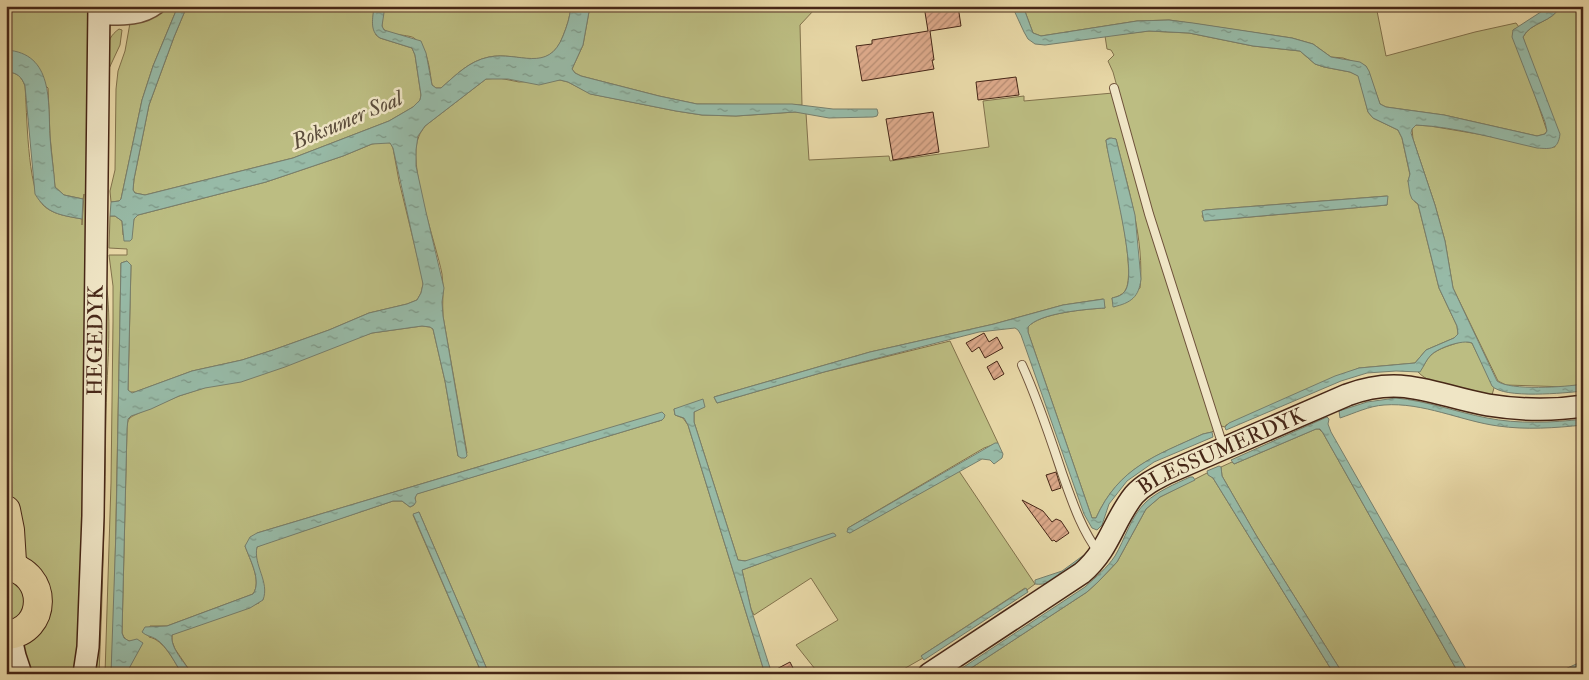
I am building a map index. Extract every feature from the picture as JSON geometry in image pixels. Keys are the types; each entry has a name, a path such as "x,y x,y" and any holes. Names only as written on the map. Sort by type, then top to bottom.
{"highway":[{"path":"6,510 10,530 11,567 24,572 36,586 38,604 32,620 26,627 8,634"}],"street":[{"path":"99,12 135,16 144,14 157,6"},
{"name":"HEGEDYK","path":"84,674 88,647 92,543 99,12"},
{"name":"BLESSUMERDYK","path":"929,674 1071,581 1092,564 1100,555 1126,507 1142,488 1167,473 1347,396 1383,385 1418,388 1480,403 1514,408 1549,409 1583,406"},
{"path":"8,634 21,674"}],"lane":[{"path":"1114,88 1149,214 1223,448"},
{"path":"1022,365 1034,391 1078,516 1084,530 1100,555"}],"green space":[{"path":"6,6 91,6 84,577 75,674 30,674 22,657 27,566 13,511 6,365 6,72 18,76 25,86 31,167 38,196 43,205 56,213 82,219 82,225 84,194 83,199 64,195 55,187 48,88 9,50 6,50"},
{"path":"166,6 178,6 153,66 142,100 121,199 111,202 110,191 115,170 116,89 118,71 125,51 130,23 153,16"},
{"path":"187,6 374,6 373,20 376,35 412,48 415,55 421,95 420,100 413,107 389,121 293,158 145,195 135,193 133,190 134,179 149,105"},
{"path":"385,6 571,6 563,36 557,48 549,55 532,59 500,56 482,59 463,69 441,88 436,88 432,85 427,60 419,43 414,38 387,32 382,26"},
{"path":"590,6 841,6 814,10 800,25 802,105 697,104 581,76 572,69 583,45"},
{"path":"1023,6 1376,6 1386,56 1516,23 1519,27 1513,30 1547,131 1545,134 1537,136 1444,115 1386,107 1380,104 1366,66 1343,58 1331,57 1313,44 1292,38 1169,20 1137,21 1041,36 1033,33"},
{"path":"1560,6 1580,6 1583,11 1583,384 1568,387 1506,385 1498,381 1453,288 1445,241 1413,139 1412,129 1416,125 1430,126 1555,147 1523,37 1531,28 1553,15"},
{"path":"119,29 122,30 120,45 106,75 106,50 110,38"},
{"path":"1149,31 1189,33 1253,46 1300,51 1315,64 1359,76 1368,112 1373,118 1398,130 1402,138 1410,175 1408,181 1415,202 1418,204 1439,288 1457,326 1458,334 1454,338 1426,350 1415,363 1359,368 1225,427 1221,426 1152,214 1113,72 1108,61 1114,55 1111,50 1107,49 1105,36","holes":["1387,196 1387,205 1205,221 1202,216 1205,210"]},
{"path":"499,78 519,82 560,80 591,94 702,115 736,116 806,113 809,160 889,156 890,161 989,147 983,101 1024,96 1024,101 1113,93 1145,214 1214,430 1170,449 1140,465 1116,486 1096,518 1092,518 1028,332 1028,327 1042,318 1052,315 1105,308 1103,299 1063,305 994,324 870,352 714,397 717,403 824,372 950,341 998,443 984,448 848,528 849,533 959,471 1035,584 1027,590 1025,588 921,656 923,658 895,674 819,674 796,645 838,620 811,578 754,615 742,570 761,563 738,560 694,422 694,412 705,406 674,409 675,415 683,418 688,425 765,674 489,674 419,512 413,515 482,674 192,674 175,649 172,634 259,603 256,551 257,547 261,545 393,501 402,501 410,507 414,505 416,494 662,420 518,455 257,533 245,546 256,577 253,594 167,626 150,626 149,637 164,647 182,674 126,674 142,643 125,639 122,633 127,426 132,416 179,396 372,333 422,326 433,329 445,381 458,456 467,453 443,316 442,274 423,203 416,164 416,148 419,135 425,126 486,79","holes":["1109,138 1116,139 1138,232 1141,270 1140,288 1114,307 1112,298 1119,296 1125,291 1128,281 1123,222 1106,140"]},
{"path":"391,143 393,148 422,276 423,284 417,300 369,313 329,330 242,360 192,371 135,392 130,392 128,390 131,265 127,261 121,263 114,623 111,674 105,674 111,483 113,322 113,286 109,255 127,255 127,249 109,248 110,216 115,216 122,221 123,235 132,227 134,219 138,215 266,182 343,156 372,144"},
{"path":"104,270 109,322 104,542 99,674 93,674"},
{"path":"1463,341 1472,343 1494,388 1492,395 1442,386 1418,372 1433,353"},
{"path":"1316,429 1323,433 1459,674 1343,674 1256,535 1222,476 1221,467 1232,462 1234,464"},
{"path":"1207,473 1213,478 1334,674 962,674 1087,592 1117,562 1146,509 1160,497"},
{"path":"6,576 26,589 24,614 6,624"}],"water":[{"path":"178,6 187,6 149,105 134,179 133,190 135,193 145,195 293,158 389,121 413,107 420,100 421,95 415,55 412,48 380,38 374,32 372,24 374,6 385,6 382,26 384,30 421,41 426,53 432,85 436,88 441,88 463,69 482,59 500,56 532,59 541,58 549,54 557,48 563,36 571,6 590,6 583,45 572,69 581,76 697,104 792,104 833,109 877,109 878,113 877,116 873,117 829,118 795,112 736,116 702,115 590,94 568,82 560,80 539,85 508,79 486,79 425,126 418,136 416,150 416,166 444,288 443,316 467,456 461,458 458,456 445,381 433,329 422,326 372,333 285,367 241,382 205,388 179,396 131,416 128,419 127,429 122,633 124,638 129,641 137,639 143,643 126,674 111,674 121,263 127,261 131,265 128,390 132,393 192,371 242,360 273,350 369,313 407,304 417,300 423,284 393,148 390,143 372,144 343,156 266,182 138,215 134,219 132,239 124,241 122,221 115,216 110,216 111,202 121,199 142,100 153,66"},
{"path":"1012,6 1023,6 1033,33 1041,36 1137,21 1169,20 1292,38 1313,44 1331,57 1360,62 1366,66 1380,104 1386,107 1444,115 1537,136 1545,134 1547,131 1545,122 1512,37 1513,30 1550,6 1560,6 1553,15 1531,28 1523,37 1560,134 1556,146 1537,148 1477,134 1431,126 1416,125 1411,133 1445,241 1453,288 1497,381 1525,387 1583,384 1583,391 1521,394 1499,390 1492,386 1472,343 1463,342 1434,352 1420,372 1367,373 1341,381 1226,430 1225,427 1229,423 1335,376 1359,368 1415,363 1426,350 1454,338 1458,334 1457,326 1439,288 1418,204 1412,199 1410,194 1408,181 1410,174 1402,138 1398,130 1373,118 1368,112 1358,76 1350,72 1315,64 1300,51 1253,46 1189,33 1149,31 1045,45 1035,44 1028,39"},
{"path":"6,50 22,53 33,60 40,70 48,95 50,143 55,187 64,195 83,199 82,219 61,215 49,210 35,194 25,86 18,76 6,72"},
{"path":"1116,139 1135,215 1141,279 1136,295 1133,298 1113,307 1112,298 1121,295 1125,291 1128,280 1128,264 1122,219 1106,140"},
{"path":"1388,196 1387,205 1204,221 1202,211 1205,210"},
{"path":"1104,299 1105,308 1052,315 1034,322 1028,327 1028,332 1092,518 1096,518 1116,486 1140,465 1169,449 1203,434 1212,432 1213,437 1154,462 1127,481 1109,504 1102,525 1097,530 1092,528 1084,514 1021,335 1015,328 979,332 824,372 717,403 714,397 870,352 994,324 1063,305"},
{"path":"1396,398 1498,420 1535,422 1583,419 1583,425 1540,428 1509,427 1484,424 1427,409 1399,405 1373,407 1340,418 1339,411 1367,402"},
{"path":"703,399 705,407 694,412 694,422 738,560 745,561 833,533 836,536 742,570 751,609 772,674 765,674 688,425 684,418 675,415 674,409"},
{"path":"662,412 665,415 662,420 417,494 416,502 410,507 402,501 393,501 257,547 257,560 265,593 263,600 250,608 172,635 173,645 192,674 182,674 164,646 156,639 142,632 145,627 167,626 253,594 256,577 245,546 250,537 257,533"},
{"path":"1327,417 1331,432 1469,674 1459,674 1320,429 1316,429 1234,464 1231,460"},
{"path":"998,443 1003,454 1002,458 994,464 990,460 982,459 850,533 847,532 848,528"},
{"path":"1219,466 1221,467 1222,476 1256,535 1343,674 1334,674 1213,478 1208,475 1207,471"},
{"path":"1193,477 1195,480 1160,497 1146,509 1117,562 1087,592 962,674 953,674 1085,587 1115,556 1132,521 1146,502 1161,491"},
{"path":"419,512 489,674 482,674 413,514"},
{"path":"1088,552 1089,555 1057,579 1042,584 1035,584 1035,580 1062,571"},
{"path":"1026,588 1028,592 924,660 921,656"},
{"path":"1583,661 1583,667 1567,674 1554,674"}],"building":[{"path":"924,6 958,6 961,26 930,31 934,69 862,81 856,46 872,44 872,40 928,31"},
{"path":"1016,77 1019,95 978,100 976,82"},
{"path":"933,112 939,152 893,160 886,119"},
{"path":"984,333 989,342 997,337 1003,348 985,358 979,347 972,352 966,343"},
{"path":"997,361 1004,374 994,380 987,367"},
{"path":"1056,472 1061,488 1052,491 1046,475"},
{"path":"1022,500 1043,511 1052,522 1056,519 1061,521 1069,533 1056,542 1052,541"},
{"path":"790,662 796,674 767,674"}],"water label":[{"name":"Boksumer Soal","path":"347,120"}]}
